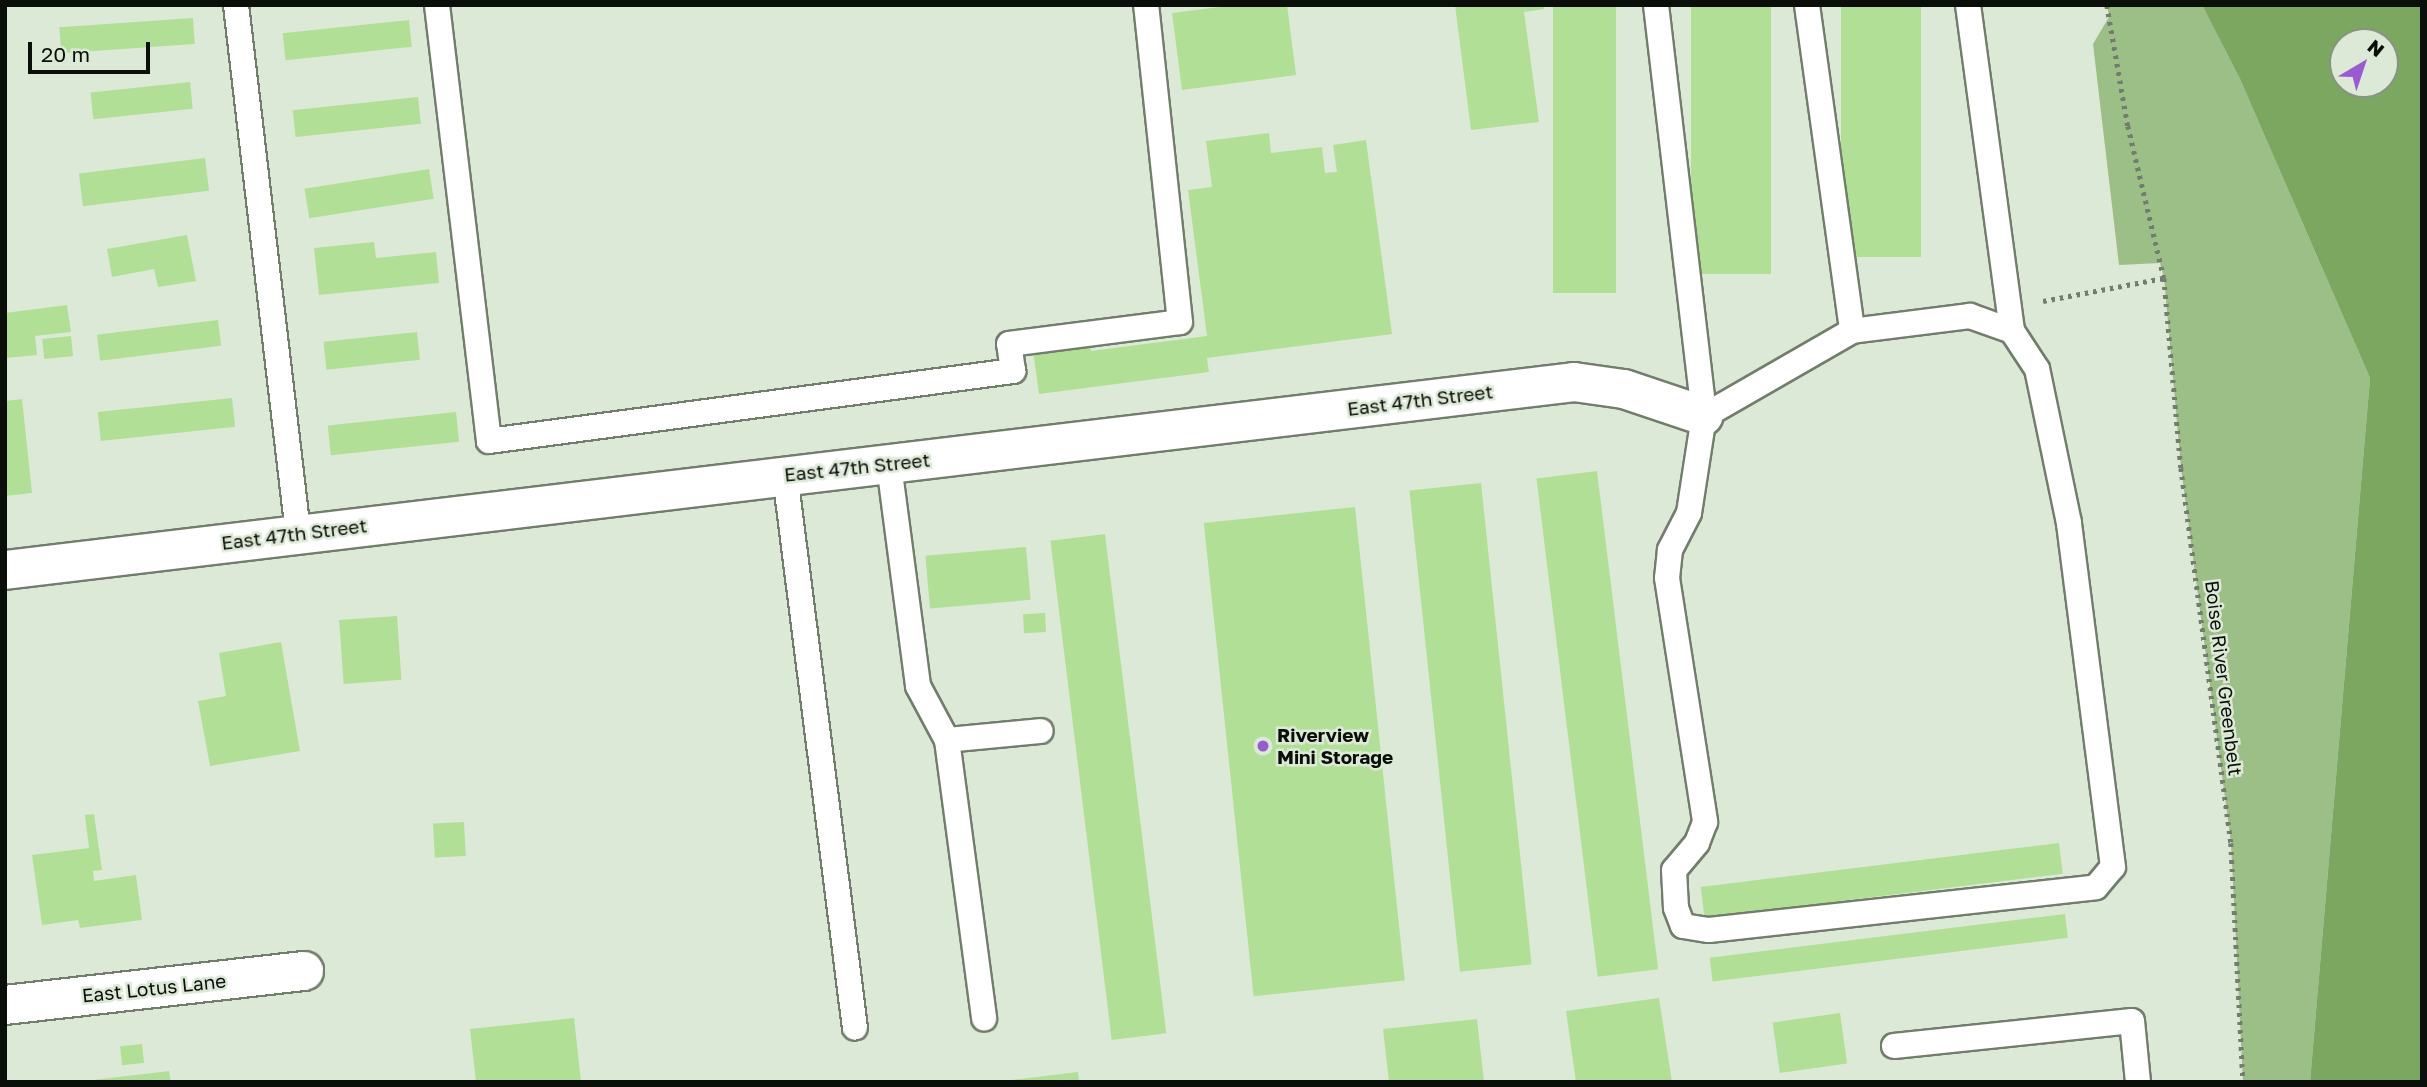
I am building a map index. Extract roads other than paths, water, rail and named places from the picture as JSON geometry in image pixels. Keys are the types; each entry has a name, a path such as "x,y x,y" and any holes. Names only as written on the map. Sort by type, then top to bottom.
{"street":[{"name":"East 47th Street","path":"5,570 1574,382 1624,389 1704,416"},
{"name":"East Lotus Lane","path":"5,1005 303,971"}],"lane":[{"path":"236,5 298,533"},
{"path":"437,5 489,441 1013,371 1009,344 1180,322 1146,5"},
{"path":"1656,5 1704,416 1689,513 1671,550 1667,578 1705,822 1697,843 1674,870 1676,908 1683,926 1709,930 2096,887 2113,867 2068,523 2037,369 2012,331 1968,5"},
{"path":"1807,5 1852,331"},
{"path":"1704,416 1852,331 1970,316 2012,331"},
{"path":"889,465 918,686 947,740 984,1019"},
{"path":"785,475 855,1028"},
{"path":"947,740 1041,731"},
{"path":"1894,1046 2132,1021 2138,1082"}],"place":[{"name":"Riverview Mini Storage","path":"1263,746"}]}
